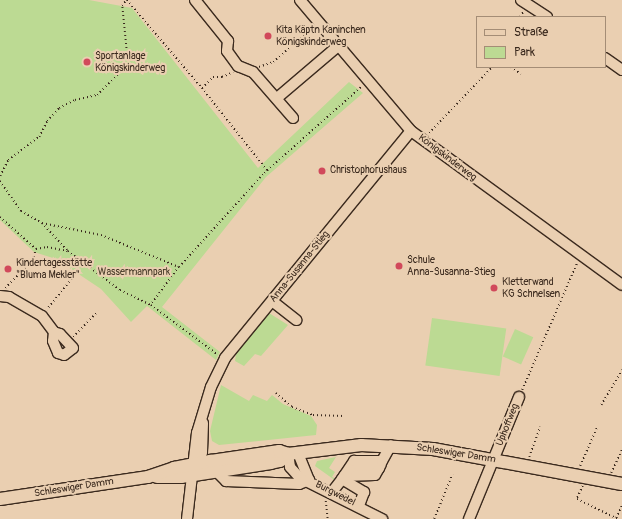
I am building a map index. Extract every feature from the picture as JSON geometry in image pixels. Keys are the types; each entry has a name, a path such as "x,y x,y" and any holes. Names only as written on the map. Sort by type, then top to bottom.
{"main road":[{"name":"Schleswiger Damm","path":"194,468 217,472 280,461 293,454 346,445 391,445 433,449 622,484"},
{"name":"Schleswiger Damm","path":"0,497 148,477 279,451 293,454"}],"street":[{"name":"Königskinderweg","path":"300,0 318,23 411,130 580,256 622,285"},
{"path":"521,0 545,16"},
{"path":"198,1 228,41 226,51 238,66 253,72 293,118"},
{"path":"277,98 338,46"},
{"path":"606,59 622,70"},
{"name":"Anna-Susanna-Stieg","path":"187,519 203,412 226,358 411,130"},
{"path":"0,296 9,297 42,316 54,332 60,334 72,348 64,356 58,353 53,341 54,332"},
{"path":"272,301 296,320"},
{"name":"Uphoffweg","path":"469,519 519,397"},
{"path":"362,483 375,476 391,445"},
{"name":"Burgwedel","path":"293,454 293,470 300,478 309,480 382,519"},
{"path":"330,492 346,475 354,461 381,464"},
{"path":"217,472 226,481 299,484 309,480"},
{"path":"346,475 362,483"},
{"path":"346,475 362,483"},
{"path":"359,506 364,492 362,483"}],"path":[{"path":"0,176 11,156 39,137 47,121 59,108 74,100 97,95 121,71 127,56 122,6 127,0 202,88 268,170"},
{"path":"253,72 263,64 273,62 318,23"},
{"path":"202,88 213,77 230,75 238,66"},
{"path":"426,136 491,68"},
{"path":"512,68 521,74"},
{"path":"151,305 179,267 268,170 368,81"},
{"path":"0,181 21,211 42,223 68,251 120,290 151,305 212,352 226,358"},
{"path":"0,217 36,250"},
{"path":"42,223 100,235 179,267"},
{"path":"36,250 47,247 68,251"},
{"path":"0,296 32,261 36,250"},
{"path":"519,397 580,256"},
{"path":"32,261 42,260 72,279 42,316"},
{"path":"68,342 98,311"},
{"path":"601,405 622,370"},
{"path":"276,393 292,407 313,416 344,416"},
{"path":"526,466 540,427"},
{"path":"596,427 577,499 617,518 622,505"},
{"path":"607,481 622,449"},
{"path":"434,519 452,475"},
{"path":"328,519 326,497 330,492"}],"green space":[{"name":"Sportanlage Königskinderweg","path":"0,0 89,0 132,8 258,168 349,82 363,93 266,177 162,307 220,352 216,360 147,306 131,322 101,289 56,259 34,252 0,220"},
{"path":"269,313 288,325 261,356 255,354 244,366 235,361 236,354"},
{"path":"432,318 506,328 500,376 425,366"},
{"path":"515,329 533,337 521,365 503,356"},
{"path":"221,385 249,401 253,395 267,401 272,395 283,404 311,416 317,425 316,435 219,445 212,441 210,431"},
{"path":"336,457 329,468 335,472 332,477 338,480 336,481 315,466 317,461"}],"place":[{"name":"Kita Käptn Kaninchen Königskinderweg","path":"268,36"},
{"name":"Sportanlage Königskinderweg","path":"87,62"},
{"name":"Christophorushaus","path":"322,171"},
{"name":"Schule Anna-Susanna-Stieg","path":"399,266"},
{"name":"Kindertagesstätte \"Bluma Mekler\"","path":"8,269"},
{"name":"Kletterwand KG Schnelsen","path":"494,288"}],"park label":[{"name":"Wassermannpark","path":"134,273"}]}
